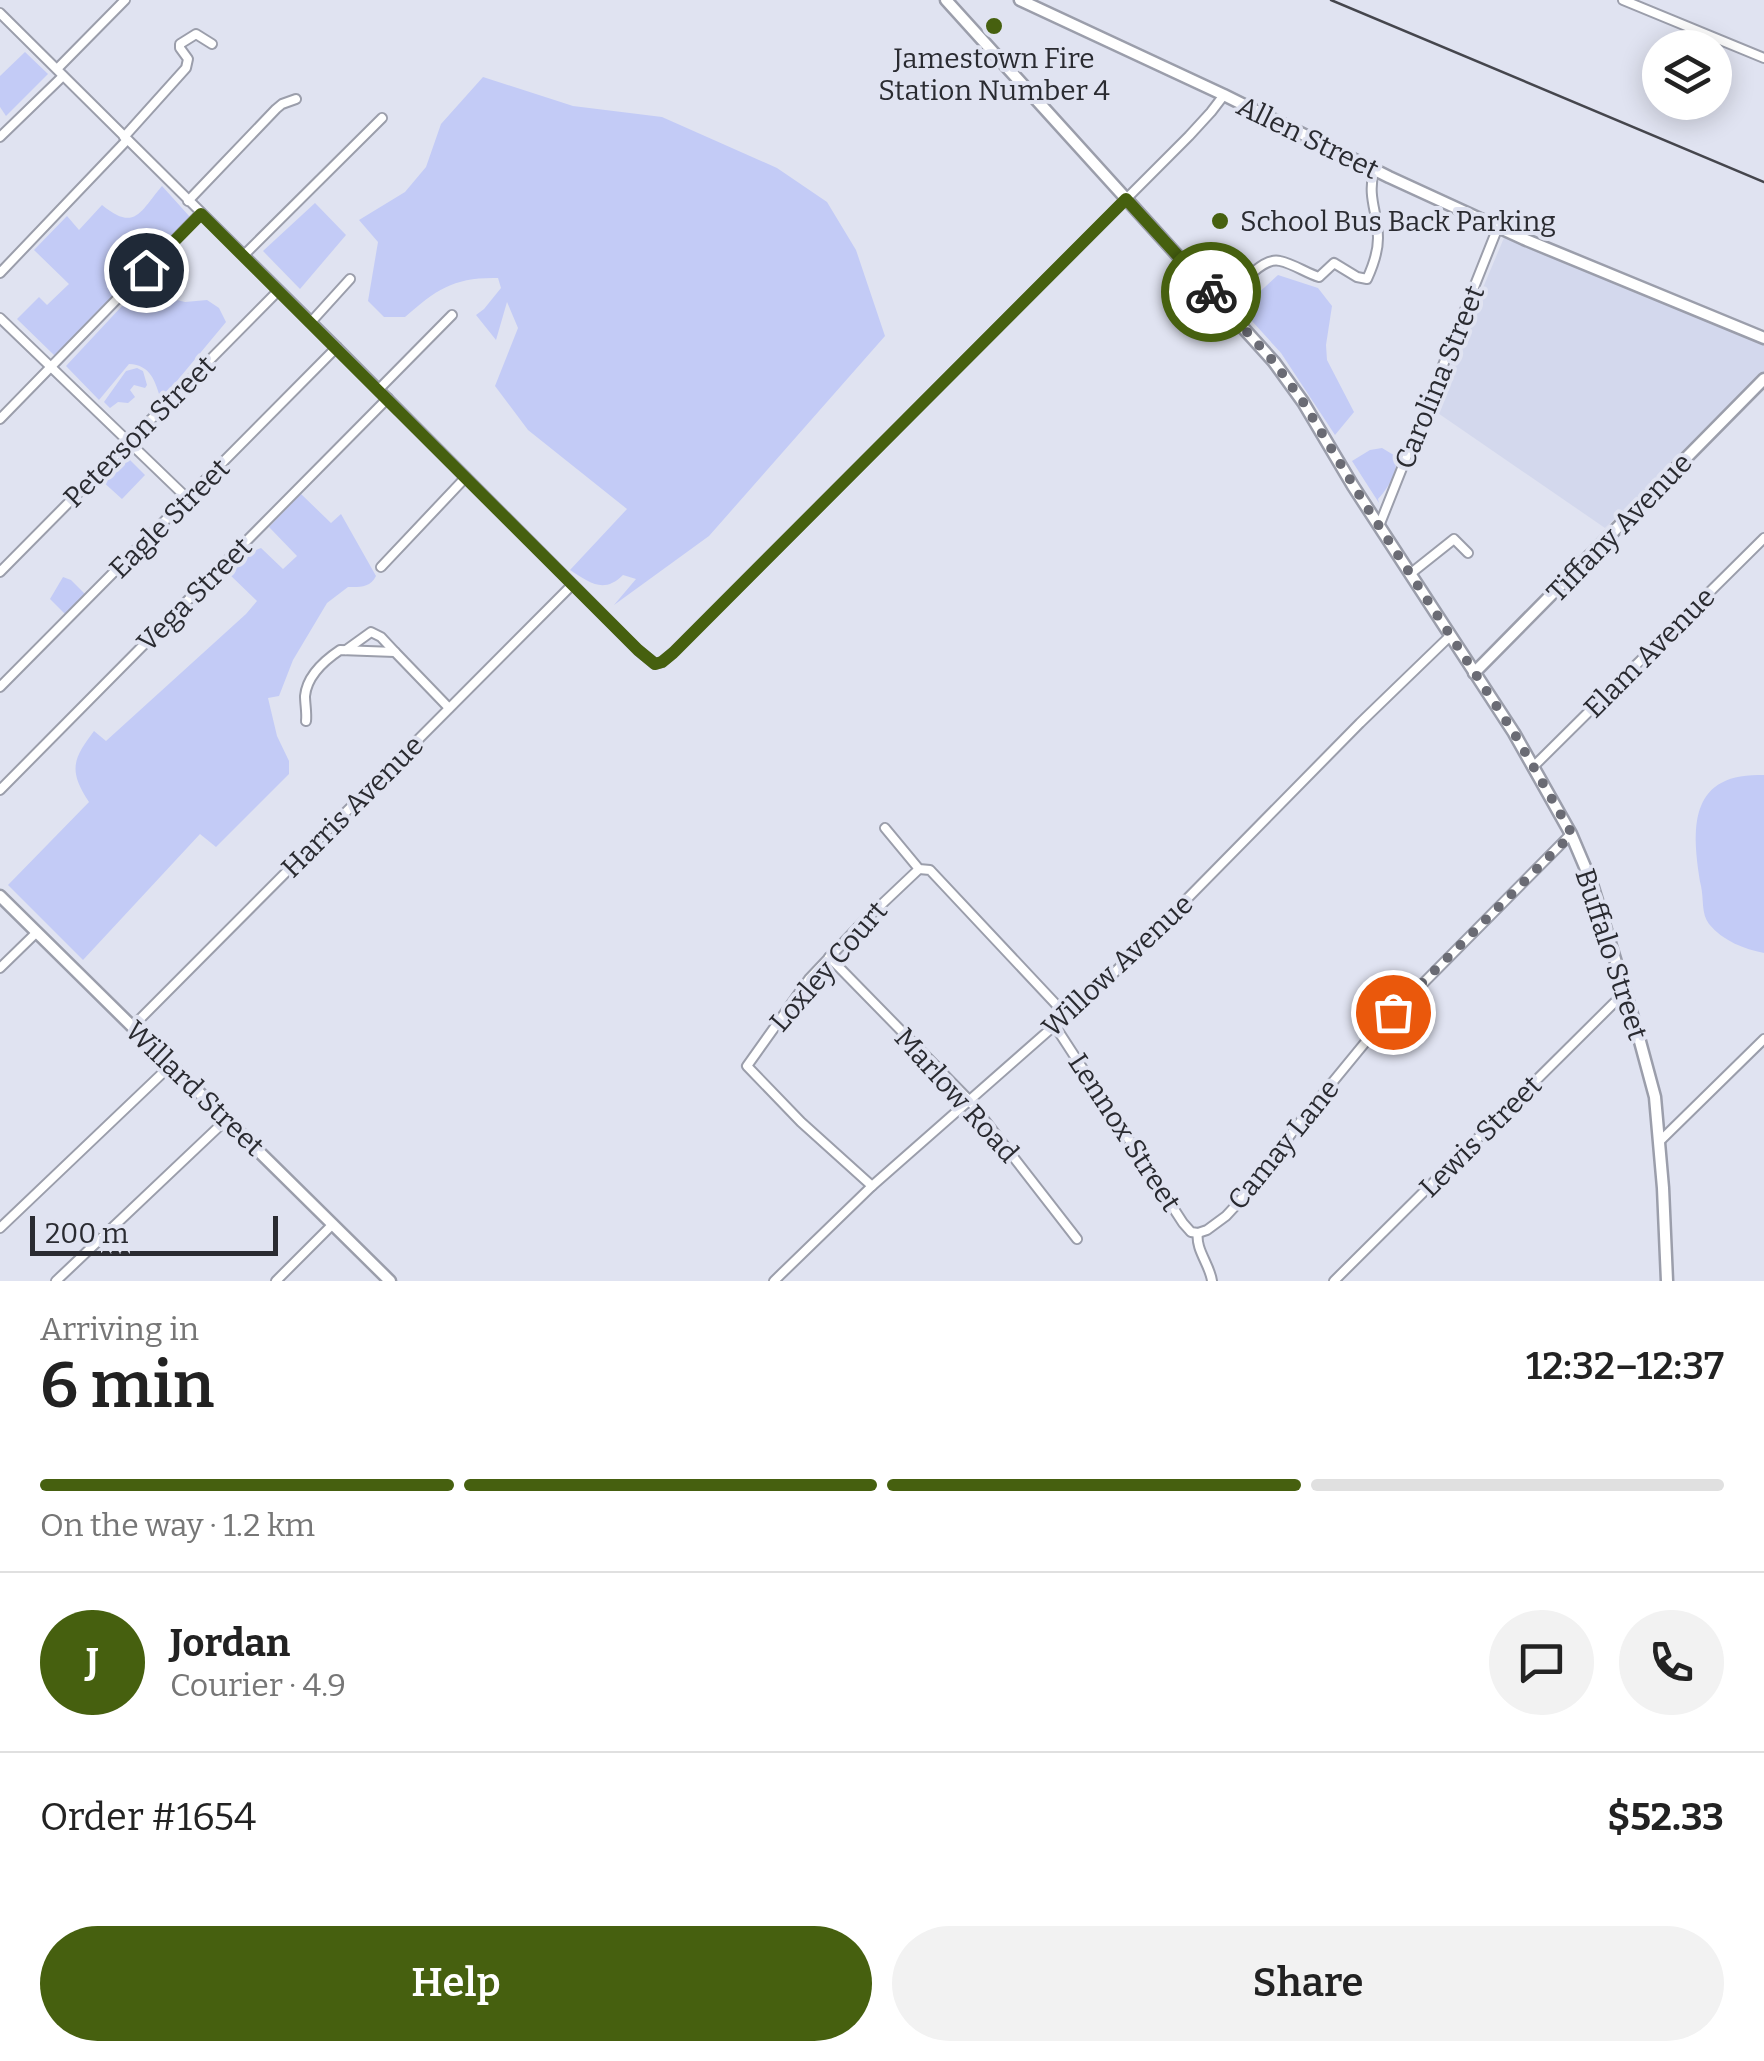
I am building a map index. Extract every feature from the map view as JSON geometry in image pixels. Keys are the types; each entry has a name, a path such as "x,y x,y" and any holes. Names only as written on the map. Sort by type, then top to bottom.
{"street":[{"path":"0,137 125,0"},
{"name":"Buffalo Street","path":"946,0 1274,362 1534,766 1572,834 1591,881 1655,1097 1667,1281"},
{"name":"Allen Street","path":"1020,0 1498,227 1764,338"},
{"path":"1624,0 1764,58"},
{"path":"0,13 655,664 673,653 1212,112 1224,95"},
{"path":"0,272 186,68 188,59 180,44 196,34 212,44"},
{"path":"188,201 276,109 296,99"},
{"path":"244,255 382,118"},
{"path":"1223,306 1256,269 1273,260 1320,277 1336,263 1367,279 1378,239 1371,194 1374,170"},
{"path":"0,419 201,214"},
{"name":"Carolina Street","path":"1378,526 1498,227"},
{"path":"311,322 350,279"},
{"name":"Peterson Street","path":"0,572 280,290"},
{"path":"378,389 452,315"},
{"path":"0,318 188,499"},
{"name":"Eagle Street","path":"0,688 337,347"},
{"name":"Tiffany Avenue","path":"1474,674 1764,379"},
{"name":"Vega Street","path":"0,790 388,398"},
{"path":"381,567 466,478"},
{"name":"Elam Avenue","path":"1534,766 1764,538"},
{"path":"1410,574 1454,539 1468,554"},
{"name":"Harris Avenue","path":"132,1027 572,585"},
{"path":"346,650 371,632 381,637 449,708"},
{"name":"Willow Avenue","path":"774,1281 872,1186 1113,974 1450,636"},
{"path":"306,721 306,696 313,674 335,652 395,652"},
{"path":"885,828 919,868 930,870 1067,1016"},
{"name":"Camay Lane","path":"1198,1234 1239,1202 1368,1040 1572,834"},
{"name":"Loxley Court","path":"872,1186 747,1066 809,978 919,868"},
{"name":"Willard Street","path":"0,896 390,1281"},
{"path":"0,968 37,932"},
{"name":"Marlow Road","path":"829,957 969,1100 1078,1240"},
{"name":"Lewis Street","path":"1334,1281 1626,991"},
{"name":"Lennox Street","path":"1055,1026 1190,1232 1198,1234"},
{"path":"1660,1141 1764,1040"},
{"path":"0,1228 171,1065"},
{"path":"56,1281 226,1118"},
{"path":"276,1281 333,1224"},
{"path":"1198,1234 1196,1241 1211,1270 1212,1281"}],"shaded area":[{"path":"25,52 48,74 6,116 0,107 0,76"},
{"path":"483,77 573,106 662,117 777,168 827,202 856,250 885,336 709,536 614,605 636,579 623,575 603,585 570,570 627,509 528,430 495,386 518,328 507,302 496,340 476,315 501,288 498,278 469,280 447,287 405,317 384,317 368,301 378,242 359,220 405,192 426,167 441,124"},
{"path":"162,186 190,217 166,242 154,233 138,250 148,261 55,356 17,319 39,297 47,305 69,284 34,250 67,216 79,230 102,205 130,218 142,211"},
{"path":"315,203 346,235 300,289 263,251"},
{"path":"1506,233 1764,343 1764,373 1605,528 1432,409"},
{"path":"1278,275 1318,288 1332,306 1327,360 1354,412 1335,435 1281,353 1241,309"},
{"path":"137,290 185,302 207,300 219,308 226,322 161,400 147,371 129,364 99,400 66,366"},
{"path":"126,371 143,371 145,388 134,385 130,390 135,397 110,408 104,402"},
{"path":"1382,448 1397,457 1394,474 1379,503 1352,461"},
{"path":"125,455 145,475 122,499 101,480"},
{"path":"301,494 331,523 341,514 376,576 368,585 348,587 327,603 293,660 279,696 268,698 277,736 289,761 289,774 216,847 200,834 83,960 8,885 89,802 78,781 76,765 81,749 94,731 106,741 257,601 228,573 253,546 256,550 261,548 283,569 297,556 269,527"},
{"path":"63,577 85,594 65,614 50,599"},
{"path":"1764,775 1764,953 1734,943 1706,920 1696,825 1708,794 1721,783"}],"railway":[{"path":"1331,0 1764,182"}],"way so far":[{"path":"1211,292 1274,362 1303,402 1514,733 1572,834 1393,1012"}],"place":[{"name":"Jamestown Fire Station Number 4","path":"994,26"},
{"name":"School Bus Back Parking","path":"1220,221"}],"route":[{"path":"146,270 201,214 655,664 673,653 1126,199 1211,292"}]}
